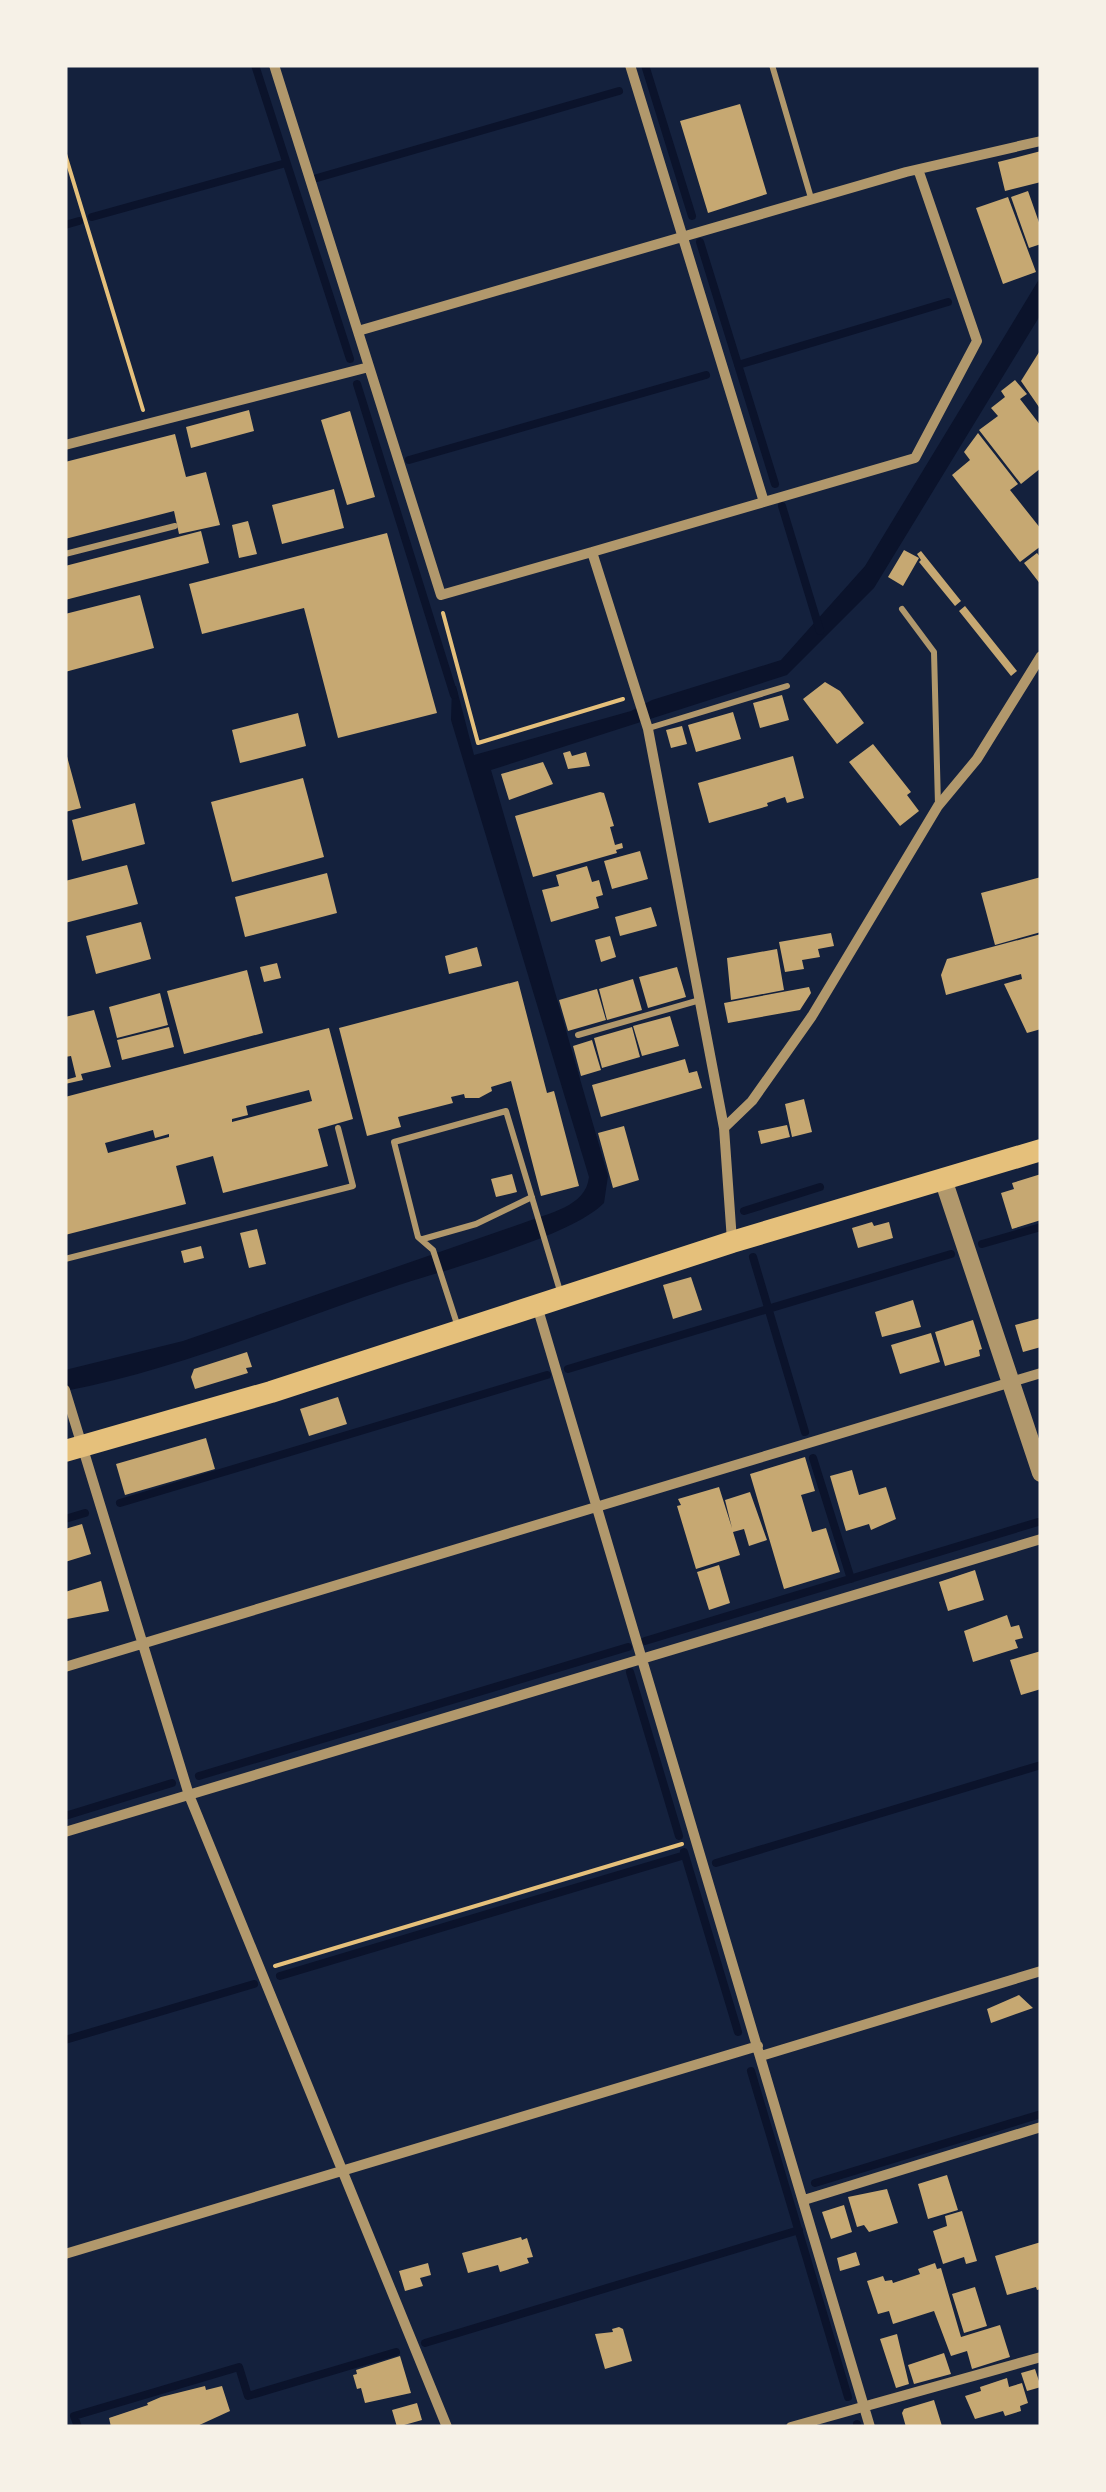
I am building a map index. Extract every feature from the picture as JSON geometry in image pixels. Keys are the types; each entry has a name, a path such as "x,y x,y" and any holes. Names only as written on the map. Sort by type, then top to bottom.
{"main road":[{"path":"73,1449 272,1392 732,1242 1041,1150"}],"street":[{"path":"274,65 440,595 915,458 977,342 919,172"},
{"path":"630,65 764,502"},
{"path":"358,331 812,200 1041,141"},
{"path":"65,445 369,367"},
{"path":"592,552 647,727 724,1128 732,1242"},
{"path":"724,1128 752,1101 812,1016 938,806 977,759 1041,656"},
{"path":"943,1179 1041,1473"},
{"path":"537,1306 870,2427"},
{"path":"65,1667 1041,1373"},
{"path":"66,1392 73,1449 142,1644 189,1795 447,2427"},
{"path":"65,1832 1041,1538"},
{"path":"65,2254 342,2170 1041,1970"},
{"path":"804,2200 1041,2127"},
{"path":"791,2427 1040,2360"}],"lane":[{"path":"772,65 812,200"},
{"path":"65,554 175,526"},
{"path":"902,609 934,652 938,806"},
{"path":"647,727 788,686"},
{"path":"578,1035 700,1000"},
{"path":"460,1330 433,1250 422,1240 394,1142 506,1111 562,1297"},
{"path":"65,1259 353,1186 338,1128"},
{"path":"422,1240 476,1224 532,1197"}],"path":[{"path":"65,154 148,424"},
{"path":"440,595 478,743 638,697"},
{"path":"261,1970 696,1840"}],"water":[{"path":"1041,276 1041,314 874,588 787,675 491,770 608,1176 604,1203 565,1227 508,1250 192,1358 65,1391 65,1370 183,1341 554,1212 581,1195 589,1177 451,720 452,687 456,686 474,755 631,711 652,700 781,660 865,566"}],"building":[{"path":"740,104 767,194 708,213 680,121"},
{"path":"1041,151 1041,182 1005,191 998,162"},
{"path":"1028,191 1041,228 1041,244 1029,248 1011,197"},
{"path":"1008,197 1036,272 1003,284 976,208"},
{"path":"1041,349 1041,410 1021,381"},
{"path":"1015,380 1027,394 1020,399 1041,426 1041,468 1021,484 979,430 998,416 991,408 1005,397 1001,391"},
{"path":"249,410 254,431 191,448 186,427"},
{"path":"350,411 375,497 347,505 321,420"},
{"path":"978,433 1018,484 1010,490 1041,529 1041,546 1020,562 952,475 970,460 964,452"},
{"path":"175,434 186,477 206,472 220,525 179,534 174,511 65,539 65,462"},
{"path":"334,489 344,528 282,544 272,505"},
{"path":"248,521 257,554 239,558 232,525"},
{"path":"201,531 209,563 65,600 65,566"},
{"path":"387,533 437,713 338,738 304,608 202,634 189,584"},
{"path":"904,550 919,558 903,586 888,577"},
{"path":"921,551 961,601 955,606 919,562 917,554"},
{"path":"1037,553 1041,558 1041,585 1024,563"},
{"path":"140,595 154,648 65,672 65,614"},
{"path":"965,606 1017,671 1011,676 959,611"},
{"path":"825,682 840,691 864,723 837,744 803,699"},
{"path":"782,695 789,720 760,728 753,703"},
{"path":"733,712 741,739 696,752 688,725"},
{"path":"298,713 306,746 240,763 232,730"},
{"path":"682,726 687,744 671,748 666,730"},
{"path":"873,744 911,792 907,795 919,811 900,826 849,762"},
{"path":"65,749 81,808 65,812"},
{"path":"570,751 572,756 586,752 590,766 568,769 563,753"},
{"path":"793,756 804,798 787,803 785,797 767,803 768,806 709,823 698,783"},
{"path":"543,762 553,784 509,800 501,774"},
{"path":"303,778 324,857 232,882 211,802"},
{"path":"604,793 614,826 610,827 615,845 622,843 623,848 533,877 515,816"},
{"path":"135,803 145,844 82,861 72,820"},
{"path":"640,851 648,879 612,889 604,861"},
{"path":"127,865 138,904 65,923 65,881"},
{"path":"587,866 592,882 599,880 603,895 596,897 599,908 551,922 542,890 559,886 556,875"},
{"path":"327,873 337,913 245,937 235,897"},
{"path":"1041,877 1041,932 995,945 981,893"},
{"path":"651,907 657,926 620,936 615,917"},
{"path":"141,922 151,959 96,974 86,936"},
{"path":"831,933 834,946 818,949 820,957 802,960 804,969 785,972 779,942"},
{"path":"1041,934 1041,1029 1027,1033 1004,984 1022,979 1021,974 946,995 941,975 947,959"},
{"path":"610,936 616,957 601,962 595,940"},
{"path":"477,947 482,966 449,974 445,956"},
{"path":"777,949 784,990 731,1000 727,958"},
{"path":"277,963 281,978 264,982 260,967"},
{"path":"677,967 686,997 648,1008 639,977"},
{"path":"247,970 263,1033 184,1054 167,991"},
{"path":"633,979 642,1010 607,1020 599,989"},
{"path":"518,981 547,1093 554,1091 579,1186 541,1196 511,1081 491,1087 492,1091 479,1098 465,1098 464,1094 451,1097 453,1103 398,1117 401,1127 367,1136 339,1028"},
{"path":"809,987 811,993 800,1010 728,1023 724,1003"},
{"path":"597,989 606,1020 568,1031 559,1000"},
{"path":"160,993 168,1025 117,1038 109,1007"},
{"path":"94,1010 111,1067 81,1074 83,1080 65,1084 65,1080 76,1077 71,1056 65,1057 65,1017"},
{"path":"670,1016 679,1046 642,1056 633,1026"},
{"path":"169,1027 174,1047 122,1060 117,1040"},
{"path":"632,1027 640,1057 602,1068 594,1038"},
{"path":"329,1028 353,1119 318,1129 328,1166 223,1193 213,1156 176,1166 186,1204 65,1235 65,1097","holes":["309,1090 312,1101 232,1122 248,1115 246,1106","153,1130 155,1138 169,1137 108,1153 105,1143"]},
{"path":"592,1040 601,1070 581,1076 573,1046"},
{"path":"685,1059 689,1073 697,1071 702,1088 601,1117 592,1085"},
{"path":"804,1099 812,1132 792,1137 785,1104"},
{"path":"787,1125 790,1137 761,1144 758,1131"},
{"path":"624,1126 639,1180 613,1188 598,1133"},
{"path":"512,1174 517,1192 496,1197 491,1179"},
{"path":"1041,1174 1041,1220 1012,1229 1001,1193 1014,1189 1012,1183"},
{"path":"872,1222 874,1226 889,1222 893,1238 858,1248 852,1228"},
{"path":"257,1229 266,1264 249,1268 240,1233"},
{"path":"201,1246 204,1258 184,1263 181,1251"},
{"path":"691,1277 702,1310 673,1319 663,1285"},
{"path":"913,1300 921,1327 882,1337 875,1312"},
{"path":"1041,1318 1041,1347 1023,1352 1015,1325"},
{"path":"973,1320 982,1349 980,1356 945,1366 935,1332"},
{"path":"931,1333 940,1362 900,1374 891,1345"},
{"path":"247,1352 252,1367 246,1368 248,1373 195,1389 191,1377 194,1369"},
{"path":"338,1397 347,1424 309,1436 300,1409"},
{"path":"206,1438 215,1469 125,1495 116,1464"},
{"path":"805,1457 815,1491 801,1495 812,1532 826,1528 840,1572 784,1589 750,1474"},
{"path":"852,1470 859,1495 886,1487 896,1519 871,1530 869,1524 846,1531 830,1476"},
{"path":"719,1487 732,1528 725,1500 750,1492 767,1540 749,1546 744,1529 733,1532 740,1555 696,1569 678,1499"},
{"path":"82,1524 91,1554 65,1562 65,1529"},
{"path":"719,1565 730,1603 709,1610 697,1572"},
{"path":"975,1570 984,1600 948,1611 939,1582"},
{"path":"101,1581 109,1611 67,1619 65,1592"},
{"path":"1007,1615 1011,1627 1019,1625 1023,1638 1015,1640 1018,1648 973,1662 964,1631"},
{"path":"1041,1651 1041,1689 1021,1695 1010,1660"},
{"path":"1019,1995 1033,2008 991,2023 987,2009"},
{"path":"947,2175 958,2210 928,2219 918,2184"},
{"path":"887,2189 898,2223 869,2232 864,2225 857,2227 848,2197"},
{"path":"844,2205 852,2232 831,2239 822,2212"},
{"path":"962,2211 977,2261 966,2264 964,2257 943,2264 933,2231 947,2226 945,2216"},
{"path":"527,2238 533,2257 527,2258 529,2263 500,2272 498,2265 468,2273 462,2253"},
{"path":"1041,2242 1041,2289 1007,2295 995,2256"},
{"path":"856,2252 860,2265 840,2271 837,2258"},
{"path":"428,2263 431,2275 420,2278 423,2286 405,2291 399,2271"},
{"path":"935,2263 937,2269 941,2268 961,2337 1000,2325 1010,2357 972,2369 967,2351 951,2356 934,2311 893,2324 889,2311 878,2314 867,2281 883,2276 893,2283 920,2274 918,2269"},
{"path":"975,2287 987,2326 964,2333 952,2294"},
{"path":"619,2327 623,2329 632,2361 605,2369 595,2334 613,2332"},
{"path":"897,2334 909,2384 896,2388 880,2339"},
{"path":"944,2353 951,2374 914,2384 908,2365"},
{"path":"400,2356 411,2393 365,2403 353,2375 356,2370"},
{"path":"1035,2369 1041,2387 1027,2391 1021,2373"},
{"path":"1007,2378 1009,2387 1022,2383 1028,2403 1020,2406 1021,2411 1005,2416 1003,2411 975,2419 965,2396"},
{"path":"205,2386 206,2390 222,2386 230,2411 195,2427 111,2427 109,2418 161,2397"},
{"path":"934,2400 942,2426 906,2427 904,2409"},
{"path":"417,2403 422,2420 397,2427 392,2410"}],"waterway":[{"path":"255,65 350,359"},
{"path":"645,65 692,216"},
{"path":"317,178 619,91"},
{"path":"92,217 286,163"},
{"path":"65,225 79,221"},
{"path":"700,242 775,484"},
{"path":"738,365 948,302"},
{"path":"409,460 706,375"},
{"path":"357,384 454,695"},
{"path":"782,506 820,631"},
{"path":"744,1211 820,1187"},
{"path":"982,1244 1041,1227"},
{"path":"568,1369 951,1254"},
{"path":"753,1257 805,1432"},
{"path":"120,1503 547,1375"},
{"path":"813,1458 851,1579"},
{"path":"65,1519 85,1513"},
{"path":"645,1641 1038,1522"},
{"path":"199,1776 628,1647"},
{"path":"630,1672 679,1836"},
{"path":"716,1863 1041,1765"},
{"path":"65,1816 172,1783"},
{"path":"684,1852 738,2032"},
{"path":"280,1976 685,1855"},
{"path":"65,2040 254,1984"},
{"path":"751,2071 848,2397"},
{"path":"815,2183 1041,2114"},
{"path":"425,2343 799,2230"},
{"path":"78,2427 74,2416 239,2367 248,2396 396,2352"}]}
